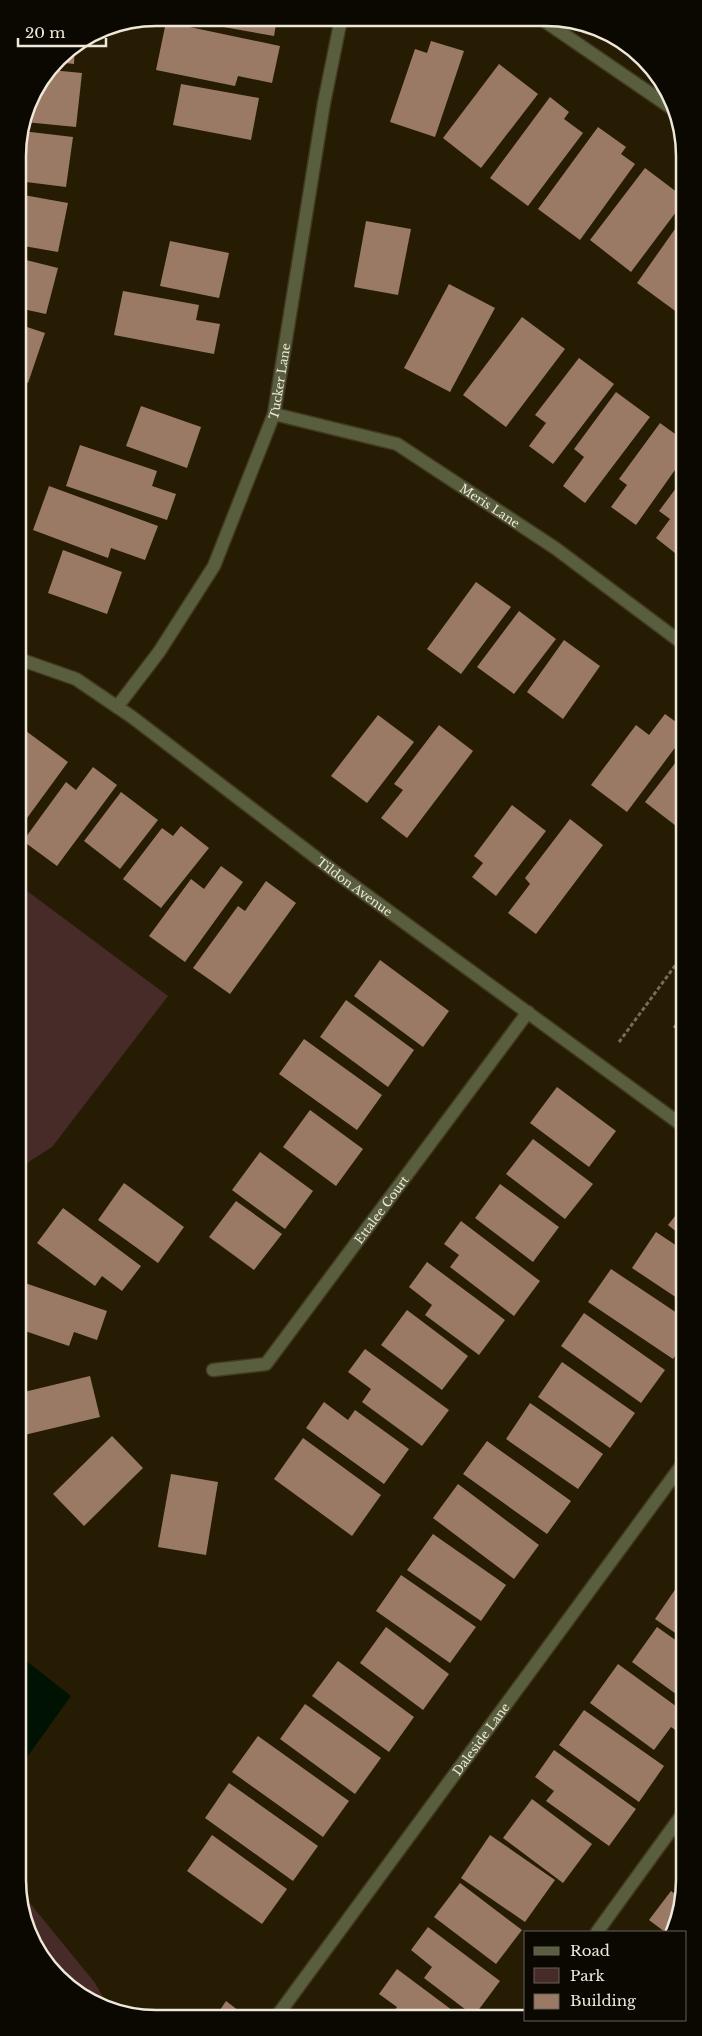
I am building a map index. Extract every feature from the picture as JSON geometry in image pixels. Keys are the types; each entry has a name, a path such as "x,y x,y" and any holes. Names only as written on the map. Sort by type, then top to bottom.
{"street":[{"name":"Tucker Lane","path":"118,707 159,652 214,566 274,414 324,103 339,27"},
{"path":"553,27 664,104"},
{"name":"Meris Lane","path":"274,414 397,444 555,548 676,637"},
{"name":"Tildon Avenue","path":"27,662 76,679 118,707 324,863 675,1120"},
{"name":"Ettalee Court","path":"212,1370 266,1364 528,1012"},
{"name":"Daleside Lane","path":"281,2010 675,1474"},
{"path":"598,1931 675,1824"}],"path":[{"path":"620,1042 676,965"}],"green space":[{"path":"27,891 168,996 52,1147 26,1163"},
{"path":"29,1902 95,1983 104,1998 77,1983 53,1959 33,1922"}],"shaded area":[{"path":"26,1661 71,1696 26,1759"}],"building":[{"path":"165,27 189,27 280,46 272,83 238,76 235,86 156,70"},
{"path":"222,27 276,27 274,36"},
{"path":"431,41 464,51 435,137 390,122 415,49 427,53"},
{"path":"74,55 74,64 65,63"},
{"path":"499,64 538,94 481,168 443,138"},
{"path":"58,71 82,73 76,127 31,123 36,106 48,84"},
{"path":"181,84 259,98 251,140 173,125"},
{"path":"550,97 569,112 564,119 583,133 528,206 490,178"},
{"path":"598,127 626,147 621,154 635,164 580,240 538,209"},
{"path":"29,132 73,137 66,187 27,182"},
{"path":"645,168 676,191 676,212 631,272 590,240"},
{"path":"27,196 68,203 58,252 27,247"},
{"path":"366,221 411,229 398,295 354,287"},
{"path":"676,228 676,311 637,283"},
{"path":"170,241 229,253 219,298 160,286"},
{"path":"27,260 58,268 46,314 27,310"},
{"path":"449,284 495,308 450,392 404,368"},
{"path":"123,291 199,305 196,320 220,324 214,354 114,335"},
{"path":"522,317 565,349 506,427 463,395"},
{"path":"27,327 45,333 27,383"},
{"path":"579,358 614,384 553,464 529,446 546,423 535,415"},
{"path":"616,392 650,417 585,503 563,486 584,457 574,449"},
{"path":"141,406 201,427 187,468 126,446"},
{"path":"660,423 676,435 676,469 636,525 611,507 627,485 619,479"},
{"path":"80,445 157,471 152,486 176,494 167,520 66,486"},
{"path":"49,486 158,526 145,560 111,548 108,558 33,530"},
{"path":"676,488 676,554 656,538 670,519 659,511"},
{"path":"63,550 122,572 107,614 48,593"},
{"path":"476,582 511,607 461,674 427,649"},
{"path":"519,611 556,639 514,694 477,667"},
{"path":"564,640 600,666 563,719 527,692"},
{"path":"665,714 676,722 676,747 627,812 591,785 636,725 649,735"},
{"path":"378,715 414,742 367,803 331,776"},
{"path":"439,725 473,751 407,838 381,818 403,790 394,784"},
{"path":"27,731 68,762 27,819"},
{"path":"676,762 676,826 645,802"},
{"path":"93,767 117,785 57,866 27,844 27,836 66,782 76,790"},
{"path":"121,792 158,820 120,869 84,841"},
{"path":"512,805 546,831 496,896 472,877 483,863 474,856"},
{"path":"570,819 603,845 536,934 508,913 530,884 525,878"},
{"path":"181,826 209,848 161,908 123,879 162,828 173,836"},
{"path":"221,866 243,882 185,962 149,936 191,879 204,889"},
{"path":"266,881 296,903 230,994 193,968 238,906 245,911"},
{"path":"380,960 449,1011 423,1047 354,996"},
{"path":"346,1000 414,1050 388,1087 320,1037"},
{"path":"304,1039 382,1095 357,1130 279,1074"},
{"path":"557,1087 616,1131 589,1167 530,1123"},
{"path":"310,1110 363,1149 336,1186 283,1147"},
{"path":"533,1139 593,1184 565,1219 506,1174"},
{"path":"260,1152 313,1191 285,1229 232,1190"},
{"path":"124,1183 184,1227 158,1263 98,1220"},
{"path":"500,1184 559,1227 533,1262 475,1218"},
{"path":"236,1201 282,1234 254,1270 209,1237"},
{"path":"63,1208 141,1266 122,1291 102,1276 95,1286 37,1243"},
{"path":"675,1216 675,1231 668,1225"},
{"path":"461,1221 540,1281 514,1316 450,1267 459,1255 444,1244"},
{"path":"656,1232 675,1245 675,1297 632,1268"},
{"path":"427,1262 505,1320 479,1355 425,1315 432,1305 409,1287"},
{"path":"611,1269 675,1312 675,1356 673,1359 588,1302"},
{"path":"26,1284 107,1311 97,1340 74,1332 69,1346 26,1331"},
{"path":"407,1310 468,1356 442,1390 381,1345"},
{"path":"584,1313 665,1370 641,1403 561,1346"},
{"path":"365,1349 449,1410 422,1446 362,1402 371,1389 348,1372"},
{"path":"562,1362 635,1413 610,1448 538,1397"},
{"path":"90,1376 100,1417 26,1435 26,1391"},
{"path":"324,1402 348,1420 355,1410 409,1449 384,1484 306,1428"},
{"path":"530,1403 603,1454 578,1489 506,1439"},
{"path":"112,1436 143,1468 84,1526 53,1494"},
{"path":"303,1438 381,1495 352,1536 274,1479"},
{"path":"487,1441 571,1501 547,1534 463,1474"},
{"path":"171,1474 218,1482 206,1555 158,1547"},
{"path":"458,1484 539,1545 514,1579 433,1518"},
{"path":"433,1534 506,1585 481,1621 407,1570"},
{"path":"401,1575 476,1627 450,1663 376,1611"},
{"path":"675,1589 675,1633 655,1619"},
{"path":"386,1627 449,1674 423,1710 360,1663"},
{"path":"657,1627 675,1640 675,1694 632,1662"},
{"path":"338,1661 414,1717 389,1752 312,1696"},
{"path":"618,1664 675,1706 675,1730 671,1727 654,1750 590,1703"},
{"path":"305,1704 381,1758 355,1794 280,1739"},
{"path":"584,1710 664,1766 639,1802 559,1745"},
{"path":"258,1736 349,1801 323,1837 232,1772"},
{"path":"554,1750 636,1809 609,1846 546,1801 554,1791 535,1777"},
{"path":"229,1783 318,1846 293,1881 205,1818"},
{"path":"532,1799 592,1844 563,1883 503,1838"},
{"path":"212,1835 287,1889 262,1924 187,1871"},
{"path":"490,1835 555,1880 525,1922 461,1878"},
{"path":"460,1883 522,1930 496,1964 434,1917"},
{"path":"671,1891 675,1894 665,1931 649,1920"},
{"path":"428,1927 500,1981 478,2010 466,2010 424,1978 432,1967 411,1950"},
{"path":"397,1969 452,2010 395,2010 397,2007 379,1994"},
{"path":"226,2001 238,2010 220,2010"}]}
